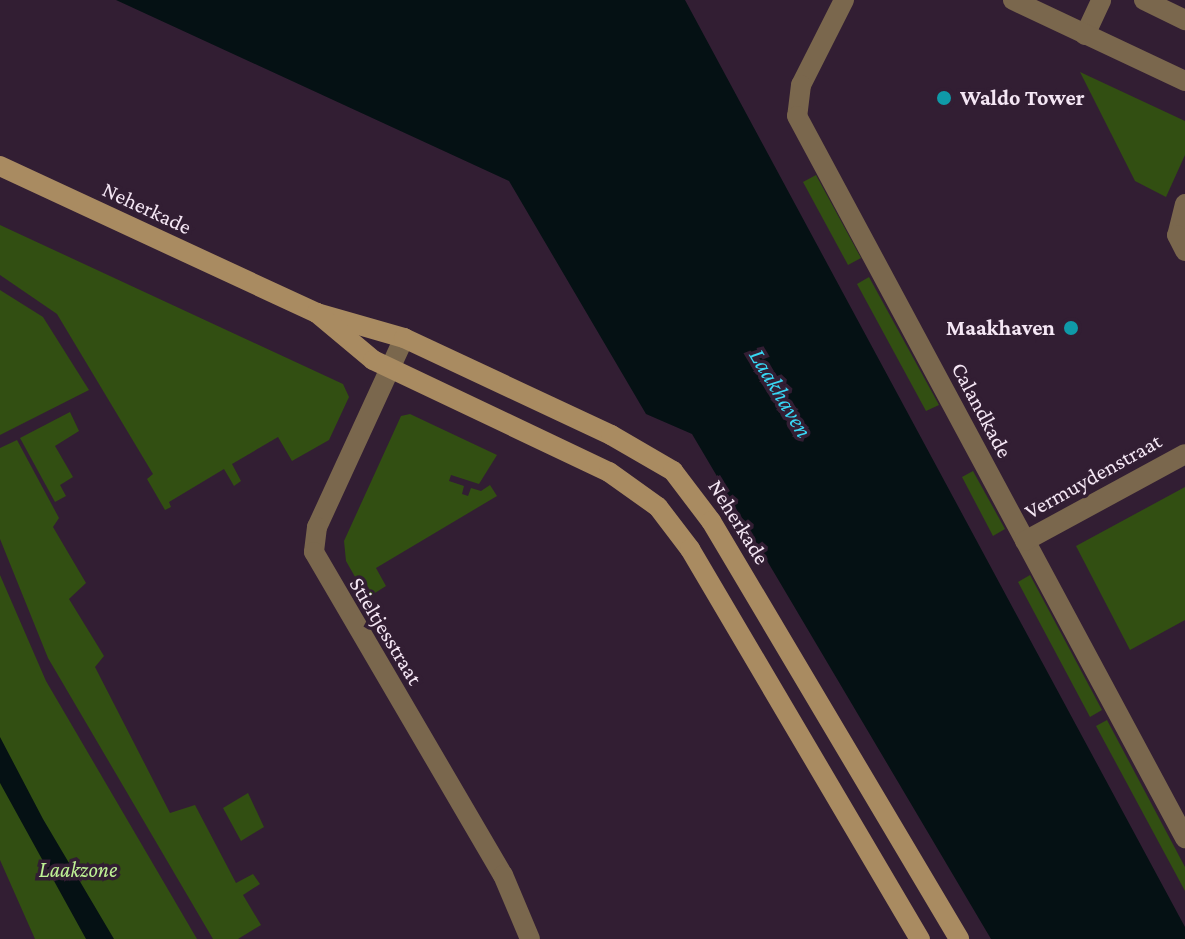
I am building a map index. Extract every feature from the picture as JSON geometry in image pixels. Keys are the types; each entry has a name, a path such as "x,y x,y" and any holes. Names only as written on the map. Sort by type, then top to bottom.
{"main road":[{"name":"Neherkade","path":"0,166 317,313 404,338 622,440 680,477 711,521 959,939"},
{"name":"Neherkade","path":"317,313 390,369 609,472 658,507 690,549 920,939"}],"street":[{"name":"Calandkade","path":"844,0 801,85 797,116 1185,838"},
{"path":"1013,0 1185,81"},
{"path":"1085,35 1101,0"},
{"path":"1144,0 1185,20"},
{"path":"1181,243 1185,204"},
{"name":"Stieltjesstraat","path":"404,338 317,527 316,557 503,875 530,939"},
{"name":"Vermuydenstraat","path":"1025,541 1185,454"}],"green space":[{"path":"1080,72 1185,121 1185,155 1166,197 1135,181"},
{"path":"816,175 861,258 848,265 803,182"},
{"path":"0,225 343,384 349,397 329,440 292,461 278,437 232,464 241,481 234,486 224,469 169,502 171,507 165,510 147,479 153,474 57,314 0,275"},
{"path":"869,277 939,405 926,411 857,284"},
{"path":"0,290 43,317 89,390 0,435"},
{"path":"70,412 79,431 55,446 73,477 60,485 66,496 55,502 20,438"},
{"path":"410,414 497,455 479,484 451,475 449,481 464,486 462,494 468,496 471,488 481,491 490,485 497,496 376,568 386,586 367,598 346,561 344,541 401,416"},
{"path":"17,440 59,518 53,527 86,583 69,599 104,656 95,667 170,813 195,805 236,883 253,874 260,884 243,895 261,925 238,939 213,939 48,658 0,539 0,448"},
{"path":"973,471 1005,529 993,536 962,477"},
{"path":"1185,487 1185,620 1130,650 1076,546"},
{"name":"Laakzone","path":"0,575 46,681 197,939 35,939 0,860"},
{"path":"1030,575 1102,710 1090,717 1018,582"},
{"path":"1107,720 1185,867 1185,891 1096,726"},
{"path":"248,793 264,827 241,841 223,808"}],"water":[{"name":"Laakhaven","path":"116,0 685,0 1185,927 1185,939 991,939 692,434 646,414 509,181"},
{"path":"0,737 43,819 114,939 86,939 0,783"}],"place":[{"name":"Waldo Tower","path":"944,98"},
{"name":"Maakhaven","path":"1071,328"}]}
